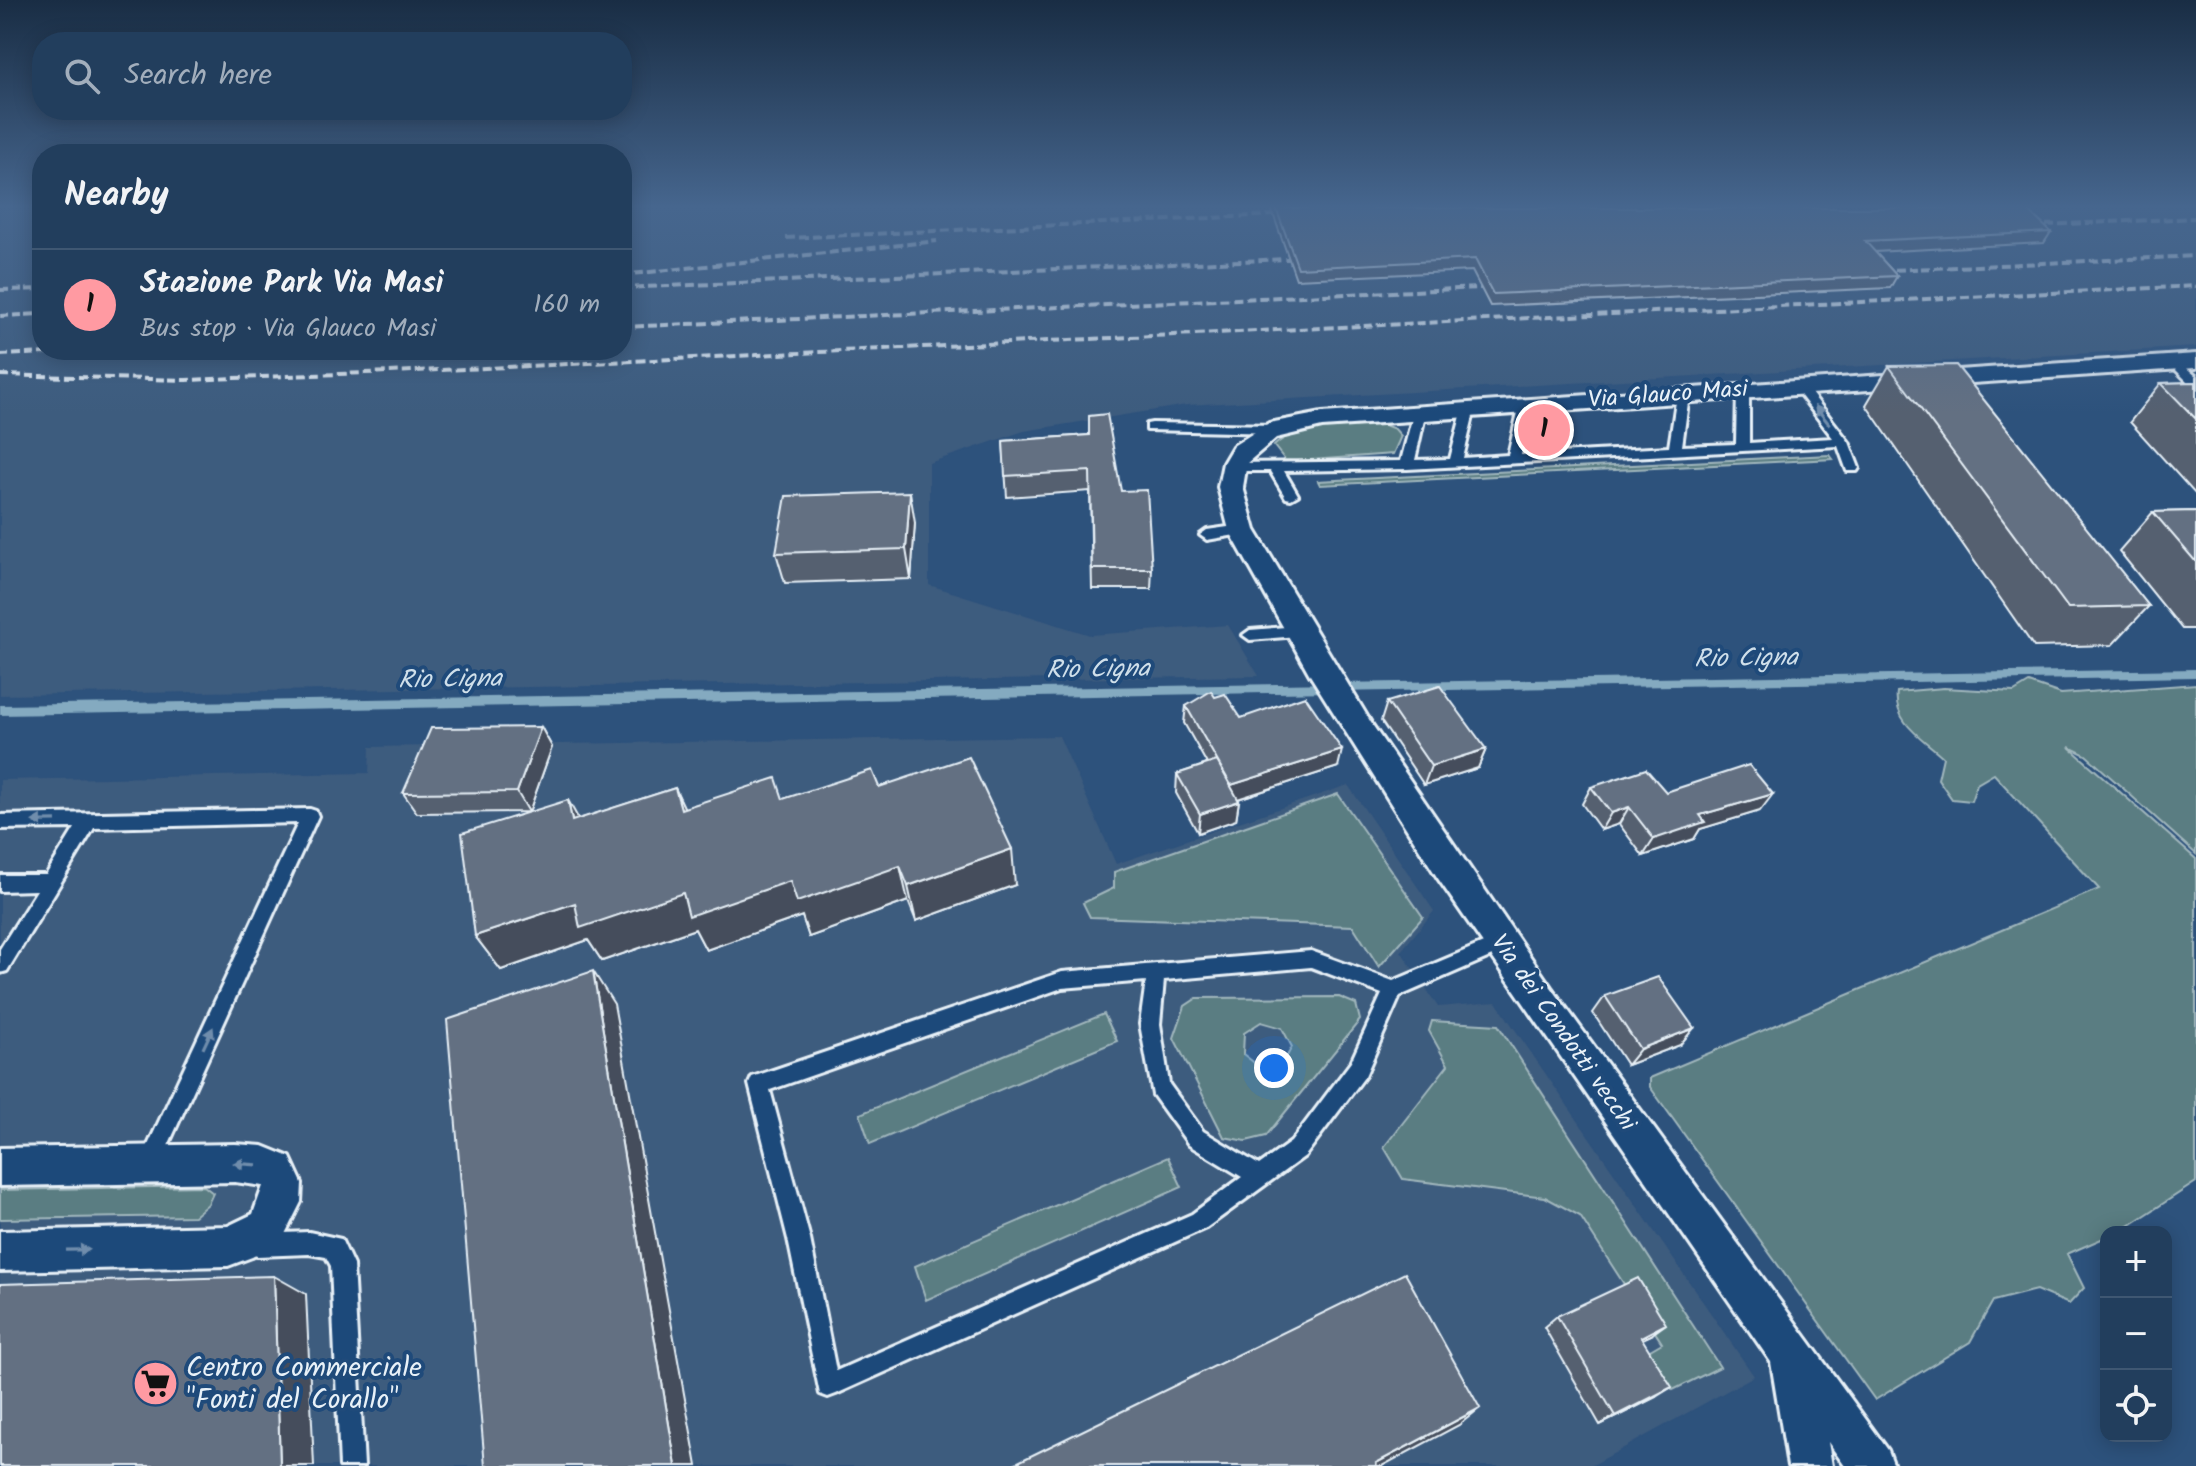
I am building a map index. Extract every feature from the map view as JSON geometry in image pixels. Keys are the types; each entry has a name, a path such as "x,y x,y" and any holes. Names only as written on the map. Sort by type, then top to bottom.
{"street":[{"name":"Via Glauco Masi","path":"1232,467 1250,444 1278,429 1309,421 1420,411 2186,362"},
{"path":"1232,467 1228,488 1242,530 1298,631"},
{"name":"Via dei Condotti vecchi","path":"1298,631 1318,667 1500,944 1872,1466"},
{"path":"0,1167 235,1163 263,1165 276,1171 283,1183 281,1202 267,1228 228,1246 0,1251"},
{"name":"Via dei Condotti vecchi","path":"1791,1356 1810,1466"}],"lane":[{"path":"2186,362 2196,383"},
{"path":"1800,387 1843,442 1852,468"},
{"path":"1742,448 1743,390"},
{"path":"1675,452 1683,395"},
{"path":"1514,458 1526,404"},
{"path":"1456,461 1469,408"},
{"path":"1407,465 1420,411"},
{"path":"1152,427 1278,429"},
{"path":"1232,467 1276,469 1407,465 1843,442"},
{"path":"1276,469 1291,495"},
{"path":"1207,535 1242,530"},
{"path":"1250,635 1298,631"},
{"path":"0,822 310,816 150,1165"},
{"path":"0,965 89,821"},
{"path":"0,883 50,882"},
{"path":"1393,990 1311,959 1062,980 759,1084 799,1239 828,1386 1199,1221 1298,1149 1358,1069 1393,990 1500,944"},
{"path":"1156,972 1150,1024 1160,1088 1196,1138 1260,1177"},
{"path":"228,1246 309,1243 333,1247 342,1265 346,1301 352,1466"}],"shaded area":[{"path":"0,276 32,276 32,360 632,360 632,276 2196,276 2196,347 1187,405 1024,431 929,463 929,585 1090,635 1228,625 1259,676 0,695"},
{"path":"1059,736 1116,864 1348,785 1434,911 1401,951 1438,1007 1496,1002 1754,1376 1591,1466 0,1466 0,780 369,773 370,747"}],"green space":[{"path":"1379,423 1395,429 1401,436 1393,454 1297,461 1285,460 1274,446 1295,433 1309,429"},
{"path":"1830,455 1833,459 1320,485 1318,481"},
{"path":"2029,683 2061,694 2196,684 2196,854 2086,755 2069,747 2196,859 2196,1182 2129,1226 2100,1226 2100,1240 2067,1254 2084,1288 2069,1304 2036,1290 1993,1301 1970,1342 1875,1400 1650,1087 1650,1078 2099,889 1994,774 1977,784 1971,801 1952,799 1938,779 1943,757 1911,729 1897,703 1897,692 1944,688 2014,692"},
{"path":"1338,794 1423,917 1379,967 1353,926 1090,917 1083,903 1114,888 1114,872"},
{"path":"1339,997 1356,1004 1360,1020 1266,1136 1246,1141 1224,1137 1174,1038 1185,1006 1197,998","holes":["1261,1022 1282,1028 1292,1047 1282,1065 1261,1068 1243,1054 1244,1033"]},
{"path":"1104,1014 1117,1041 870,1144 860,1114"},
{"path":"1432,1021 1498,1025 1720,1367 1673,1390 1645,1353 1662,1343 1580,1216 1545,1197 1403,1179 1384,1147 1448,1065 1429,1031"},
{"path":"1168,1157 1182,1187 926,1300 915,1266"},
{"path":"204,1186 213,1193 208,1204 194,1216 0,1219 0,1190"}],"building":[{"path":"1484,276 1888,276 1493,294"},
{"path":"1956,365 2149,606 2068,608 1889,366"},
{"path":"2196,382 2196,419 2161,383"},
{"path":"1107,414 1121,491 1147,490 1152,569 1092,569 1090,471 1005,476 1003,441 1089,435 1089,416"},
{"path":"910,492 906,549 776,553 786,496"},
{"path":"2196,511 2196,562 2153,512"},
{"path":"1440,686 1486,749 1431,766 1387,702"},
{"path":"1211,691 1215,697 1225,694 1241,718 1305,696 1342,750 1231,785 1186,706"},
{"path":"541,727 517,792 403,793 431,728"},
{"path":"969,757 1012,849 908,886 900,866 797,902 790,881 689,916 683,893 580,928 575,903 475,936 462,833 568,800 572,821 675,788 681,809 776,778 783,799 872,770 879,787"},
{"path":"1217,761 1239,801 1200,814 1177,774"},
{"path":"1749,765 1773,794 1700,815 1705,822 1654,839 1629,807 1611,813 1591,787 1646,769 1666,792"},
{"path":"593,971 676,1466 485,1466 447,1020"},
{"path":"1658,977 1694,1028 1640,1049 1605,996"},
{"path":"1405,1273 1480,1408 1376,1463 1377,1466 1010,1466"},
{"name":"Centro Commerciale \"Fonti del Corallo\"","path":"274,1276 280,1466 0,1466 0,1284"},
{"path":"1638,1278 1666,1324 1641,1337 1672,1387 1615,1416 1557,1316"}],"waterway":[{"name":"Rio Cigna","path":"0,710 2196,673"}],"railway":[{"path":"632,288 887,276"},
{"path":"0,375 186,380 465,369 2196,286"},
{"path":"632,327 1501,287"},
{"path":"0,290 32,289"},
{"path":"0,316 32,314"},
{"path":"0,355 32,354"}],"place":[{"name":"Stazione Park Via Masi","path":"1544,430"},
{"name":"Centro Commerciale \"Fonti del Corallo\"","path":"155,1384"}]}
